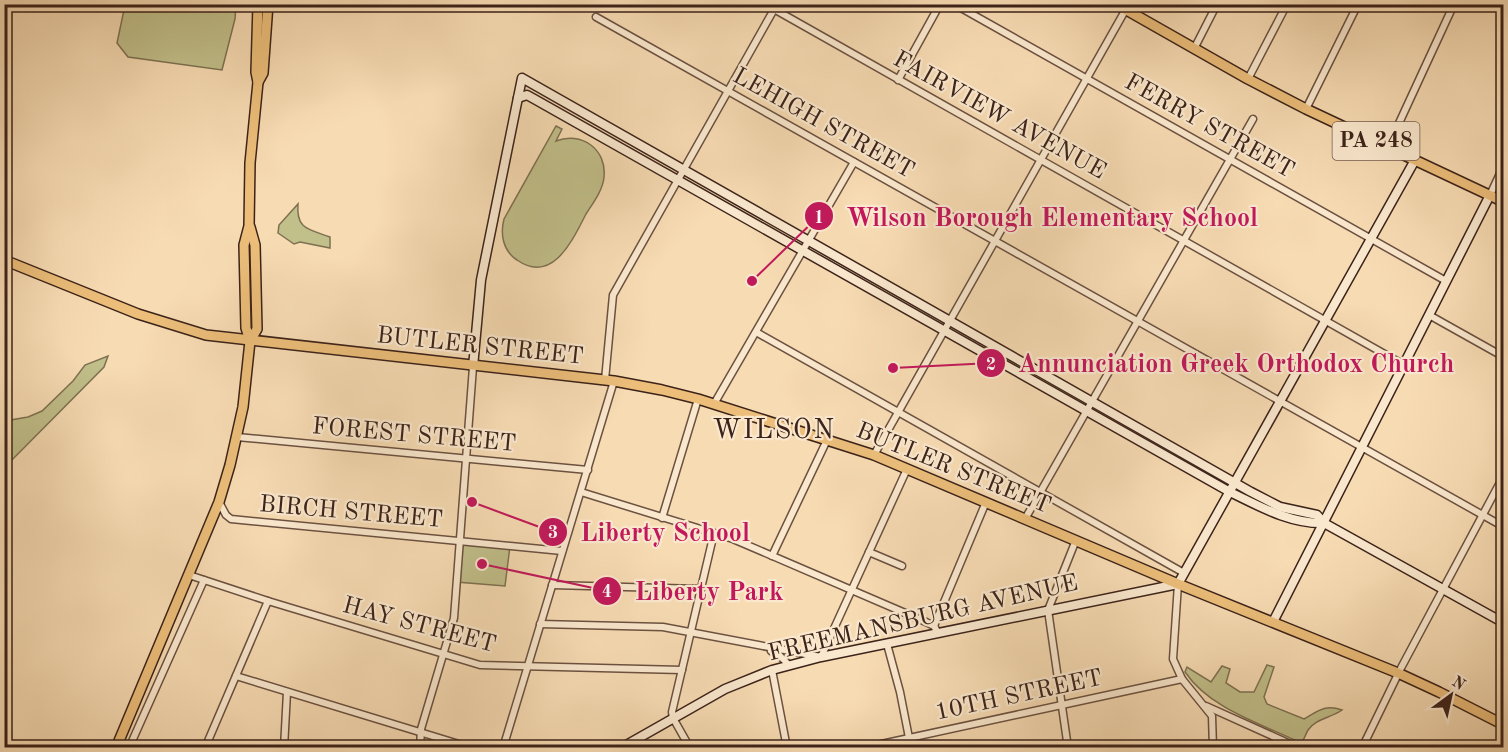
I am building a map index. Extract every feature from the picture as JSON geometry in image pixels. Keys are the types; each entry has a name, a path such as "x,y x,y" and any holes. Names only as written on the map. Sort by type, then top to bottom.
{"main road":[{"path":"116,747 219,502 237,437 245,393 250,341 257,329 255,245 249,226 250,163 258,82 255,72 258,4"},
{"path":"258,82 263,73 268,4"},
{"name":"PA 248","path":"1116,4 1248,80 1503,202"},
{"name":"BUTLER STREET","path":"4,260 171,326 206,335 610,381 698,399 874,455 1178,584 1398,673 1503,725"}],"street":[{"name":"FAIRVIEW AVENUE","path":"765,4 775,7 898,80 1404,365"},
{"path":"898,80 940,4"},
{"name":"FERRY STREET","path":"954,4 1446,282"},
{"path":"1194,49 1217,4"},
{"path":"1248,80 1287,4"},
{"path":"1306,109 1358,4"},
{"path":"1388,147 1454,4"},
{"path":"503,747 588,470 610,381 613,295 775,7"},
{"path":"874,455 1126,9"},
{"name":"LEHIGH STREET","path":"596,17 1503,528"},
{"path":"420,747 421,732 454,618 481,280 522,78 1280,507 1317,515 1324,523 1503,623"},
{"path":"518,98 527,95 1230,492 1257,506 1291,518 1311,523 1324,523"},
{"path":"1025,519 1253,119"},
{"path":"1213,747 1212,716 1182,679 1173,659 1178,584 1415,160"},
{"path":"714,404 854,162"},
{"path":"1273,622 1490,195 1503,165"},
{"path":"1429,315 1503,357"},
{"path":"756,332 1184,573"},
{"path":"662,518 698,399"},
{"name":"FOREST STREET","path":"237,437 588,470"},
{"path":"772,556 826,440"},
{"path":"540,624 663,627 820,657 907,469"},
{"path":"1362,747 1398,673 1503,475"},
{"path":"581,492 714,533 885,604 936,630 986,502"},
{"name":"BIRCH STREET","path":"219,502 231,519 562,551"},
{"path":"690,747 673,718 672,712 714,533"},
{"path":"1068,747 1048,610 1076,540"},
{"path":"869,552 902,566"},
{"name":"HAY STREET","path":"189,574 268,602 487,666 682,670"},
{"path":"129,747 204,580"},
{"name":"FREEMANSBURG AVENUE","path":"621,747 724,689 789,665 887,644 936,630 989,624 1178,584"},
{"path":"552,585 700,589"},
{"path":"205,747 268,602"},
{"path":"887,644 911,747"},
{"path":"762,647 780,656 789,665"},
{"path":"772,670 787,747"},
{"path":"236,676 472,747"},
{"name":"10TH STREET","path":"863,747 1182,679"},
{"path":"284,747 287,692"},
{"path":"1204,705 1299,747"}],"shaded area":[{"path":"125,5 236,5 235,19 222,70 128,57 117,43"},
{"path":"556,126 562,129 556,141 574,138 583,141 597,151 604,167 604,177 597,196 560,256 541,267 530,266 517,260 508,252 503,236 504,219"},
{"path":"298,204 299,219 302,224 310,230 330,237 330,248 300,242 294,244 278,233 279,225"},
{"path":"108,356 104,367 5,467 5,421 28,417 42,411 73,381 85,365"},
{"path":"459,541 510,546 505,586 456,582"},
{"path":"1267,665 1274,667 1264,697 1267,704 1304,719 1326,708 1342,710 1311,726 1301,743 1222,706 1196,685 1185,672 1187,667 1211,682 1222,666 1230,669 1226,683 1240,692 1254,692"}],"place":[{"name":"Wilson Borough Elementary School","path":"752,281"},
{"name":"Annunciation Greek Orthodox Church","path":"893,368"},
{"name":"Liberty School","path":"472,502"},
{"name":"Liberty Park","path":"482,564"}],"district":[{"name":"WILSON","path":"774,430"}]}
